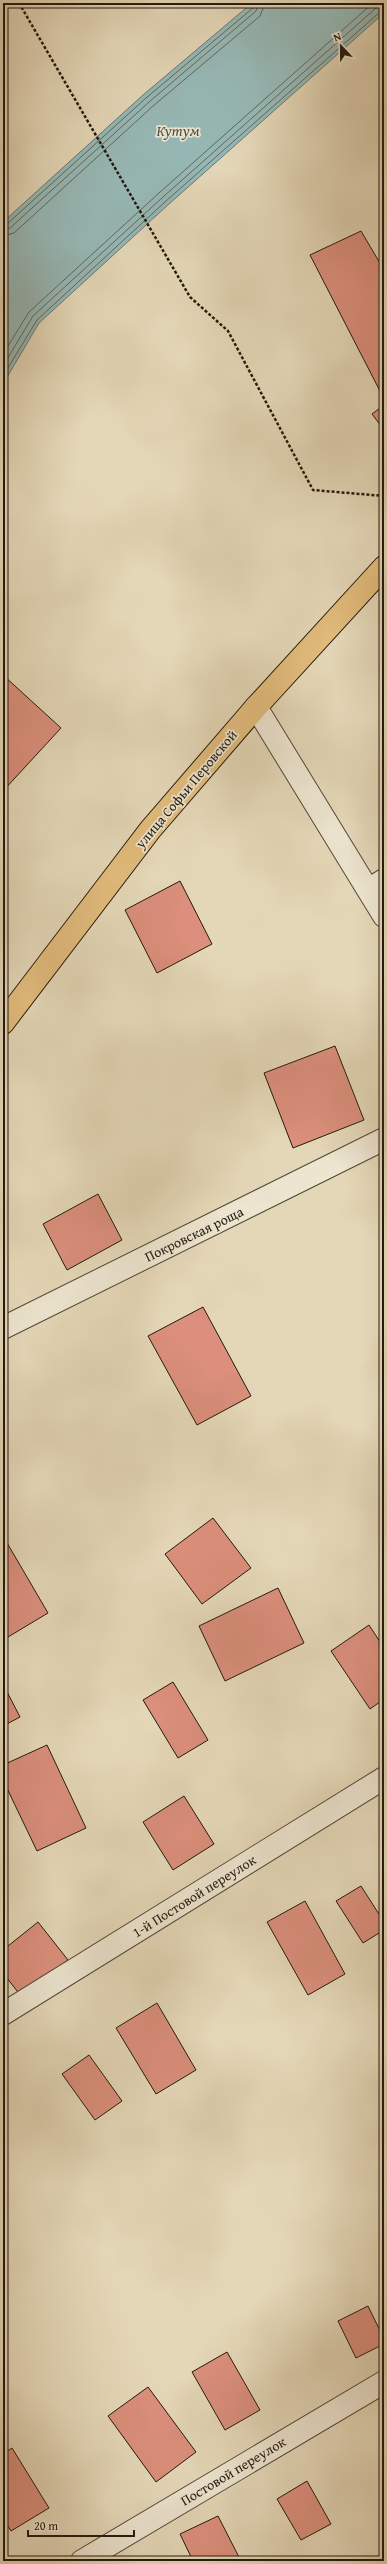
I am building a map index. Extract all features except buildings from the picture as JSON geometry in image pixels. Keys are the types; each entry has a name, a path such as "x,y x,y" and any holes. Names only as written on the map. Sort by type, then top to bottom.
{"main road":[{"name":"улица Софьи Перовской","path":"3,1023 150,830 256,707 384,567"}],"street":[{"path":"256,707 376,885 384,916"},
{"name":"Покровская роща","path":"3,1328 384,1139"},
{"name":"1-й Постовой переулок","path":"3,2014 384,1778"},
{"name":"Постовой переулок","path":"82,2561 384,2382"}],"path":[{"path":"19,3 190,297 228,331 313,490 384,496"}],"water":[{"name":"Кутум","path":"252,3 384,3 384,13 169,204 39,323 3,384 3,222 143,95"}]}
